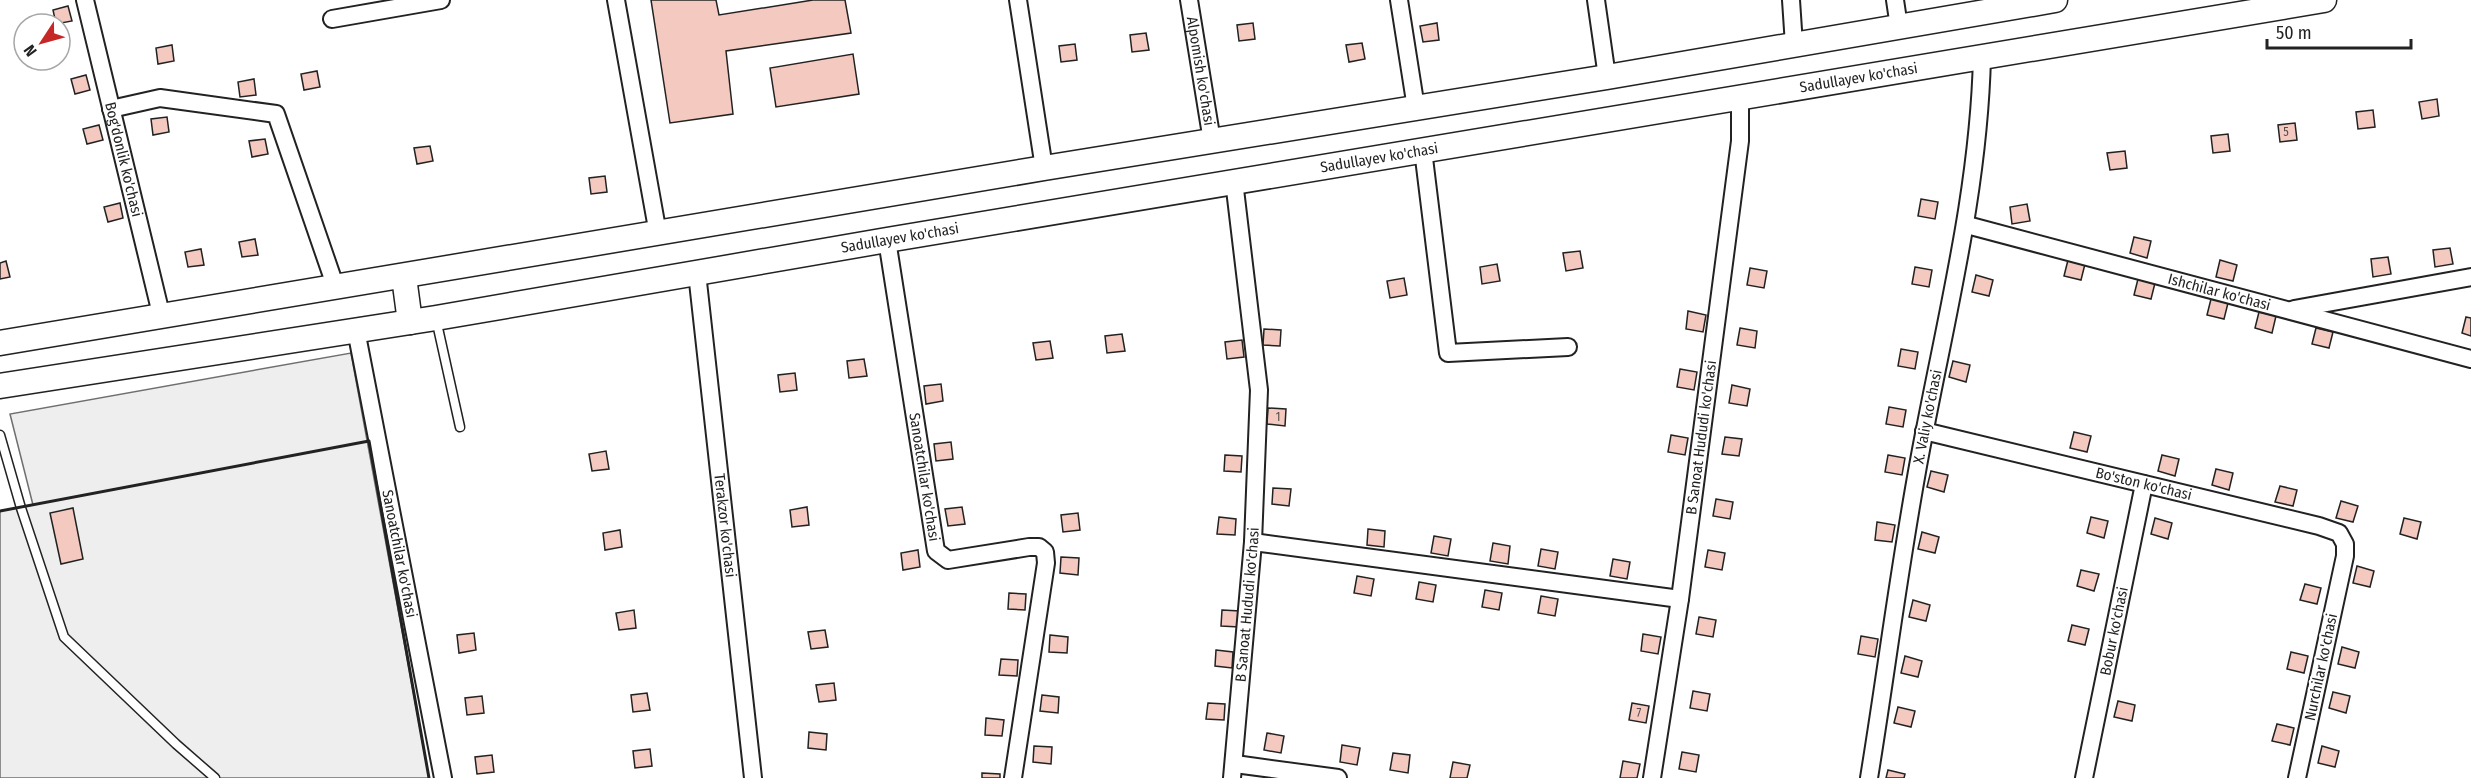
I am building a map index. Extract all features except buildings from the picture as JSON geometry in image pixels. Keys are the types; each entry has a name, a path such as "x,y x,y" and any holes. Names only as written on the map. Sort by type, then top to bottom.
{"main road":[{"path":"0,343 162,318 1044,168 1607,77 2055,0"},
{"name":"Sadullayev ko'chasi","path":"0,386 436,318 1234,181 2324,0"},
{"path":"404,277 410,322"}],"street":[{"name":"Bog'donlik ko'chasi","path":"85,0 162,318"},
{"path":"332,19 441,0"},
{"path":"616,0 658,234"},
{"path":"1018,0 1044,168"},
{"name":"Alpomish ko'chasi","path":"1189,0 1212,141"},
{"path":"1399,0 1416,108"},
{"path":"1596,0 1607,77"},
{"path":"1791,0 1794,45"},
{"path":"1895,0 1899,27"},
{"name":"X. Valiy ko'chasi","path":"1869,778 1924,431 1967,225 1981,106 1982,57"},
{"name":"B Sanoat Hududi ko'chasi","path":"1652,778 1680,599 1740,141 1740,97"},
{"path":"111,109 160,98 276,114 336,288"},
{"path":"1423,150 1448,353 1568,346"},
{"name":"B Sanoat Hududi ko'chasi","path":"1234,181 1258,390 1253,542 1234,771"},
{"name":"Ishchilar ko'chasi","path":"1967,225 2290,309 2471,359"},
{"name":"Sanoatchilar ko'chasi","path":"887,240 936,551 948,560 1029,547 1039,547 1045,552 1046,563 1013,778"},
{"name":"Terakzor ko'chasi","path":"697,273 753,778"},
{"path":"2290,309 2471,278"},
{"name":"Sanoatchilar ko'chasi","path":"356,330 443,778"},
{"name":"Bo'ston ko'chasi","path":"1924,431 2319,526 2339,533 2345,544 2344,556"},
{"name":"Bobur ko'chasi","path":"2084,778 2144,484"},
{"path":"1253,542 1680,599"},
{"name":"Nurchilar ko'chasi","path":"2297,778 2344,556"},
{"path":"1234,771 1338,778"}],"lane":[{"path":"436,318 460,427"},
{"path":"0,435 21,508 64,637 176,744 216,778"}],"shaded area":[{"path":"351,353 429,778 0,778 0,511 33,505 10,414"}],"wall":[{"path":"0,511 369,441 429,778"}]}
